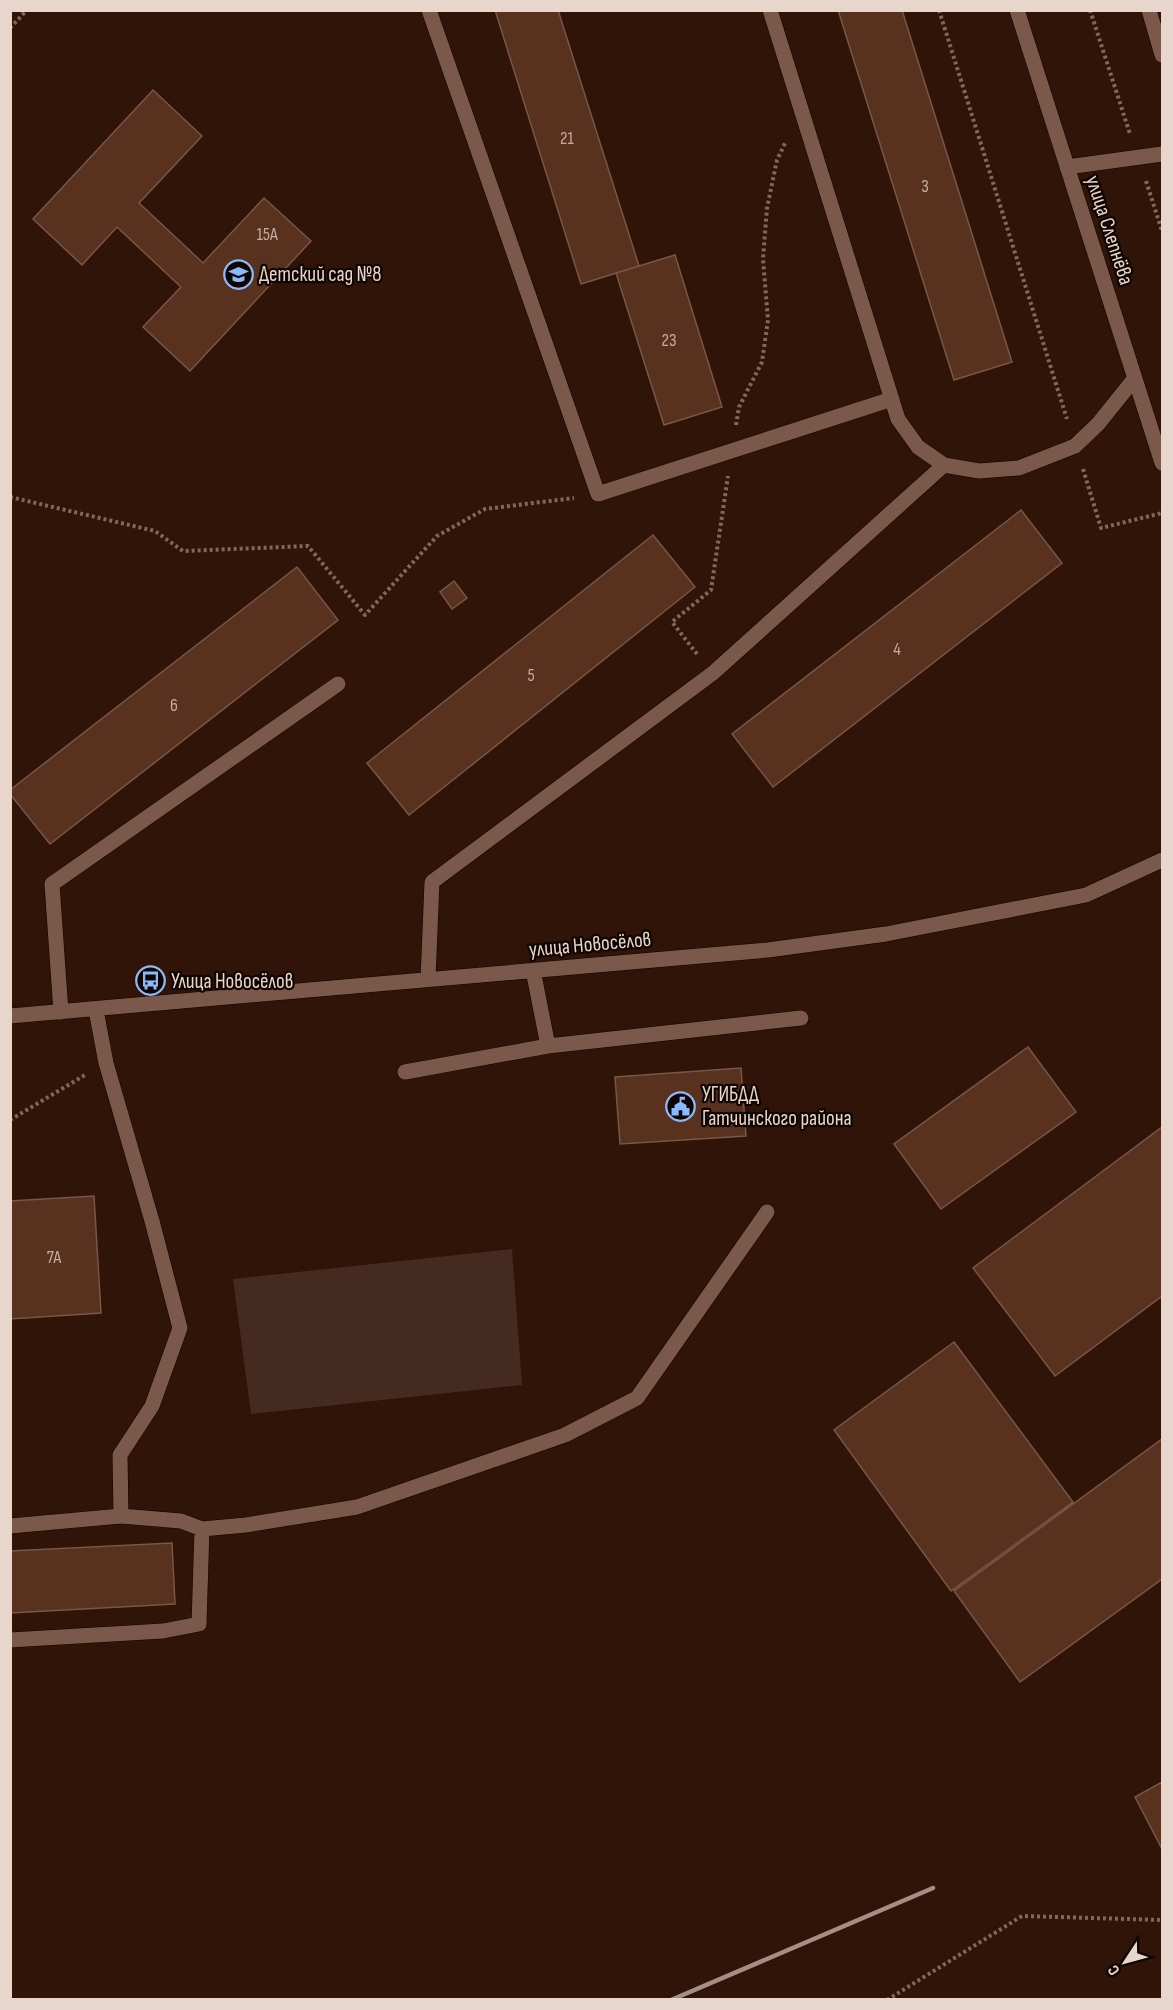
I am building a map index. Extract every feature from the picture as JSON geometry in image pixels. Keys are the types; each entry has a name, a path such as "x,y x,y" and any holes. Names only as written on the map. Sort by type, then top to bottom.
{"street":[{"path":"429,10 598,495 892,399"},
{"path":"770,10 898,419 918,447 944,465 979,471 1019,468 1075,446 1098,424 1135,378"},
{"name":"улица Слепнёва","path":"1017,10 1162,463"},
{"path":"1149,10 1162,55"},
{"path":"1067,167 1162,154"},
{"path":"428,979 432,882 713,673 944,465"},
{"path":"61,1012 52,884 338,684"},
{"name":"улица Новосёлов","path":"10,1016 768,950 886,934 1086,895 1162,860"},
{"path":"533,970 548,1046"},
{"path":"96,1010 106,1063 152,1221 180,1328 152,1406 120,1455 122,1516"},
{"path":"405,1072 548,1046 801,1017"},
{"path":"10,1526 122,1516 181,1521 202,1528 246,1525 357,1508 565,1435 637,1398 767,1212"},
{"path":"10,1640 163,1631 199,1624 202,1528"}],"path":[{"path":"10,28 27,10"},
{"path":"939,10 1101,528 1162,513"},
{"path":"1090,10 1162,231"},
{"path":"713,673 672,622 711,590 740,407 762,363 768,320 763,260 767,208 777,160 801,108"},
{"path":"10,497 155,531 183,551 308,546 365,615 437,536 485,509 598,495"},
{"path":"887,2000 1022,1916 1162,1920"}],"shaded area":[{"path":"512,1249 522,1385 251,1414 233,1279"}],"building":[{"path":"495,10 558,10 639,266 581,284"},
{"path":"838,10 902,10 1012,362 954,380"},
{"path":"153,90 202,136 139,203 203,263 264,198 311,241 190,371 143,327 181,287 117,227 82,265 33,219"},
{"path":"675,255 722,407 664,425 616,273"},
{"path":"1021,510 1062,563 773,787 732,734"},
{"path":"653,535 695,587 409,815 367,763"},
{"path":"297,567 338,620 50,844 10,794 10,790"},
{"path":"454,581 467,598 452,609 440,592"},
{"path":"1028,1047 1076,1112 941,1209 894,1144"},
{"name":"УГИБДД Гатчинского района","path":"741,1068 746,1136 620,1144 615,1077"},
{"path":"1162,1127 1162,1296 1055,1376 973,1268"},
{"path":"94,1196 101,1313 10,1319 10,1201"},
{"path":"954,1342 1073,1502 951,1591 834,1430"},
{"path":"1162,1439 1162,1579 1020,1682 954,1591"},
{"path":"172,1543 175,1604 10,1613 10,1551"},
{"path":"1162,1782 1162,1849 1135,1797"}],"railway":[{"path":"671,2000 933,1888"}],"place":[{"name":"Детский сад №8","path":"238,274"},
{"name":"Улица Новосёлов","path":"150,981"},
{"name":"УГИБДД Гатчинского района","path":"681,1106"}]}
